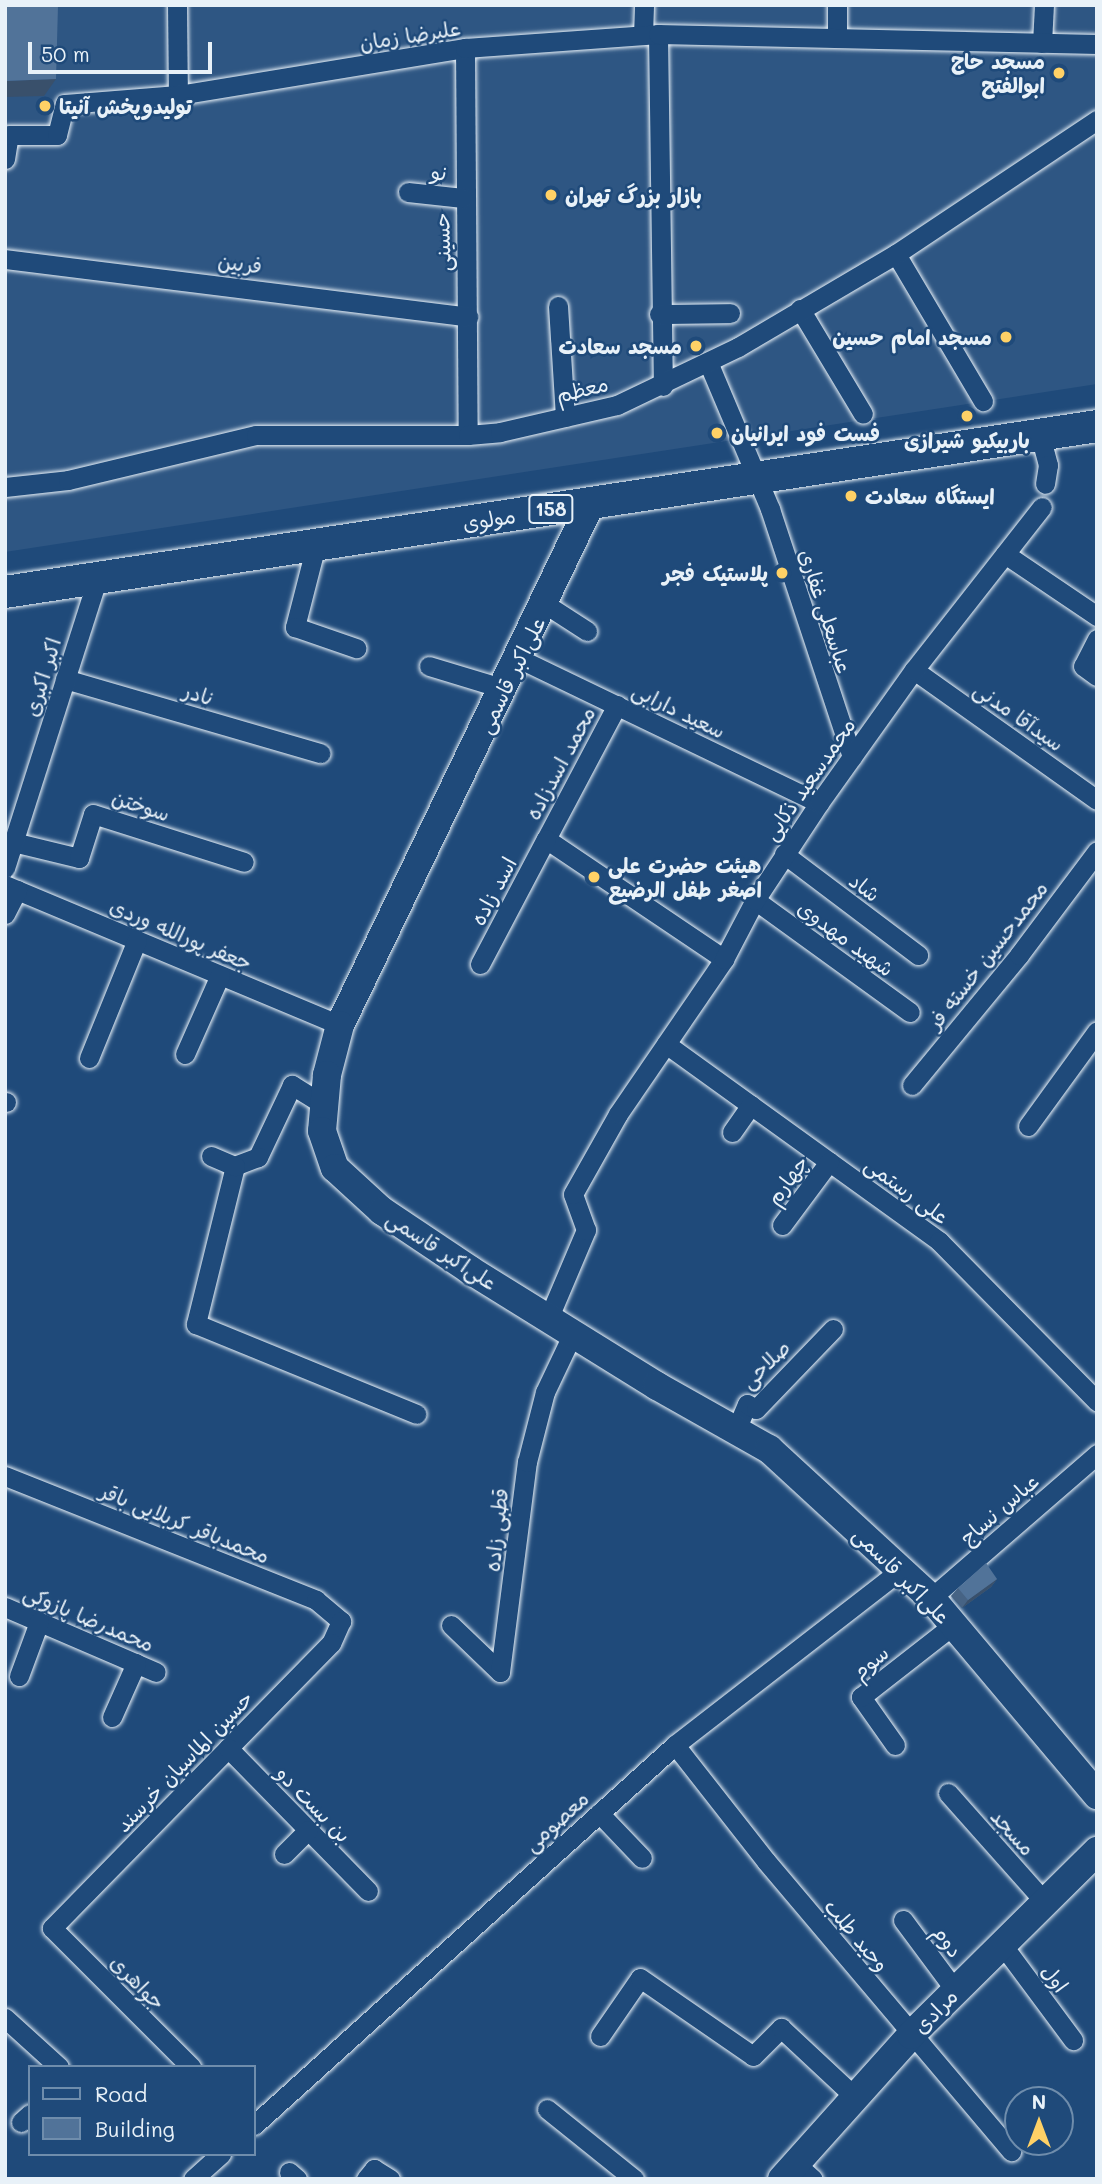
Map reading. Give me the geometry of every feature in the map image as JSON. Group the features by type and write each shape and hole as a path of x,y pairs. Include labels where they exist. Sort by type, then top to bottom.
{"main road":[{"name":"مولوی","path":"5,592 1097,426"}],"street":[{"path":"177,5 178,94"},
{"path":"644,5 651,34 663,386"},
{"path":"837,5 837,38"},
{"path":"1042,43 1044,5"},
{"name":"علیرضا زمان","path":"5,159 9,135 57,135 65,104 178,94 465,48 651,34 1097,44"},
{"name":"حسینی","path":"465,48 463,198 468,317 468,435"},
{"name":"معظم","path":"5,487 68,480 256,435 468,435 617,405 663,386 708,362 896,254 1097,120"},
{"name":"نو","path":"408,192 463,198"},
{"path":"896,254 983,401"},
{"name":"فربین","path":"5,259 468,317"},
{"path":"558,306 565,417"},
{"path":"800,309 863,414"},
{"path":"659,314 730,313"},
{"name":"عباسعلی غفاری","path":"708,362 758,478 852,757"},
{"path":"1040,435 1048,465 1045,484"},
{"name":"علی‌اکبر قاسمی","path":"591,503 520,659 340,1025 324,1105 322,1131 335,1168 357,1191 470,1270 769,1448 931,1598 1097,1795"},
{"name":"محمدسعید ذکایی","path":"549,1317 586,1230 573,1194 618,1114 724,959 755,900 819,803 914,670 1042,507"},
{"path":"316,545 295,627 356,648"},
{"path":"1005,554 1097,616"},
{"name":"اکبر اکبری","path":"5,868 97,579"},
{"path":"545,604 587,631"},
{"path":"1097,639 1083,666 1097,676"},
{"name":"سعید دارابی","path":"520,659 819,803"},
{"path":"429,666 505,689"},
{"name":"سیدآقا مدنی","path":"914,670 1097,800"},
{"name":"نادر","path":"65,679 320,753"},
{"name":"محمد اسدزاده","path":"617,705 546,839 724,959"},
{"name":"سوختن","path":"13,842 79,858 93,814 244,862"},
{"name":"اسد زاده","path":"480,964 546,839"},
{"name":"محمدحسین خسته فر","path":"912,1085 1019,955 1097,851"},
{"name":"شاد","path":"784,854 918,955"},
{"path":"5,914 11,887"},
{"name":"جعفر پورالله وردی","path":"11,887 340,1025"},
{"name":"شهید مهدوی","path":"755,900 910,1012"},
{"path":"89,1058 137,940"},
{"path":"185,1054 220,975"},
{"path":"1028,1126 1097,1031"},
{"name":"علی رستمی","path":"666,1044 939,1241 1097,1401"},
{"path":"211,1156 235,1166 258,1157 292,1086 324,1105"},
{"path":"732,1132 751,1105"},
{"name":"چهارم","path":"782,1225 829,1162"},
{"path":"235,1166 196,1324 416,1414"},
{"name":"صلاحی","path":"736,1430 747,1404 756,1409 833,1329"},
{"name":"قطبی زاده","path":"451,1625 507,1675 527,1462 545,1392 573,1333"},
{"name":"عباس نساج","path":"931,1598 1097,1454"},
{"name":"محمدباقر کربلایی باقر","path":"5,1476 316,1601 341,1621"},
{"name":"معصومی","path":"256,2122 675,1745 902,1569"},
{"name":"محمدرضا پازوکی","path":"5,1607 156,1672"},
{"name":"حسین الماسیان خرسند","path":"52,1928 331,1643 341,1621"},
{"path":"19,1676 39,1622"},
{"name":"سوم","path":"895,1745 861,1697 953,1625"},
{"path":"112,1717 136,1663"},
{"name":"وحید طلب","path":"675,1745 911,2035 1004,2143"},
{"name":"بن بست دو","path":"228,1748 368,1891"},
{"name":"مسجد","path":"948,1793 1044,1901"},
{"path":"599,1813 642,1858"},
{"path":"284,1854 308,1830"},
{"name":"مرادی","path":"797,2174 854,2096 1001,1943 1097,1851"},
{"name":"دوم","path":"903,1920 955,1990"},
{"name":"جواهری","path":"52,1928 189,2065"},
{"name":"اول","path":"1001,1943 1073,2040"},
{"path":"600,2036 640,1978 753,2056 781,2028 854,2096"},
{"path":"5,2018 57,2065"},
{"path":"547,2109 634,2179"},
{"path":"194,2179 219,2156"},
{"path":"366,2179 374,2169 390,2179"}],"shaded area":[{"name":"بازار بزرگ تهران","path":"5,5 1097,5 1097,384 5,552"}],"building":[{"path":"5,5 58,5 56,79 5,81"},
{"path":"986,1563 997,1579 968,1600 958,1588"}],"place":[{"name":"مسجد حاج ابوالفتح","path":"1059,73"},
{"name":"تولیدوپخش آنیتا","path":"45,106"},
{"name":"بازار بزرگ تهران","path":"551,195"},
{"name":"مسجد امام حسین","path":"1006,337"},
{"name":"مسجد سعادت","path":"696,346"},
{"name":"باربیکیو شیرازی","path":"967,416"},
{"name":"فست فود ایرانیان","path":"717,433"},
{"name":"ایستگاه سعادت","path":"851,496"},
{"name":"پلاستیک فجر","path":"782,573"},
{"name":"هیئت حضرت علی اصغر طفل الرضیع","path":"594,877"}]}
